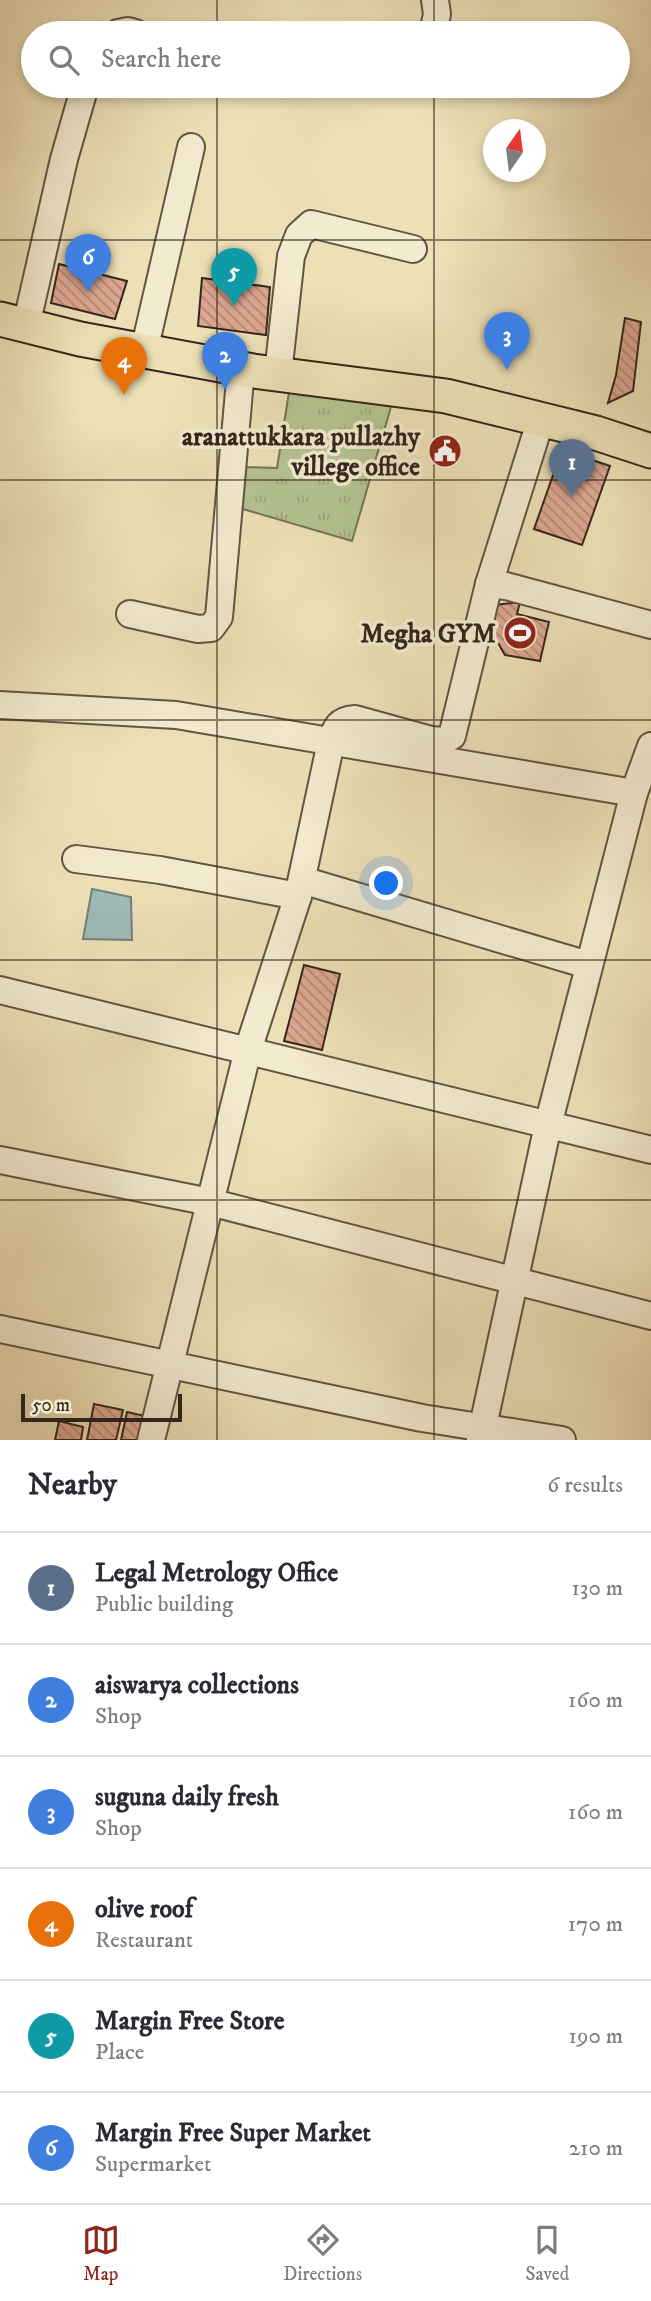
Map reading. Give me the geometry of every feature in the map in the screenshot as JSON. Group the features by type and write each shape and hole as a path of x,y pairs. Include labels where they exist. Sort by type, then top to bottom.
{"main road":[{"path":"13,322 80,339 241,369 446,396 596,433 651,452"}],"street":[{"path":"435,0 436,21"},
{"path":"13,322 82,98"},
{"path":"144,351 191,147"},
{"path":"278,374 291,256 299,235 311,224 413,249"},
{"path":"130,614 198,629 211,628 219,617 241,369"},
{"path":"151,1440 248,1050 300,888 331,742 338,724 355,719 431,740 443,741 453,736 489,584 541,419"},
{"path":"489,584 506,586 651,625"},
{"path":"0,705 176,715 634,793"},
{"path":"482,1434 548,1125 634,793 651,746"},
{"path":"76,859 300,888 588,965"},
{"path":"0,990 651,1150"},
{"path":"0,1160 211,1202 651,1316"},
{"path":"0,1329 422,1418 482,1434 562,1440"}],"green space":[{"path":"289,392 393,400 352,541 236,507 244,467 277,468"}],"water":[{"path":"92,889 131,897 132,940 83,939"}],"building":[{"path":"59,264 127,281 115,319 51,303"},
{"path":"202,278 270,287 266,335 198,326"},
{"path":"625,318 641,322 633,391 608,403 616,375"},
{"path":"562,450 610,466 582,545 534,529"},
{"name":"Megha GYM","path":"520,602 517,614 549,622 540,661 505,655 490,629 494,605"},
{"path":"304,965 340,974 322,1050 284,1041"},
{"path":"94,1404 123,1410 116,1440 87,1440"},
{"path":"127,1412 154,1418 149,1440 121,1440"},
{"path":"59,1421 83,1427 81,1440 55,1440"}],"place":[{"name":"Margin Free Super Market","path":"88,292"},
{"name":"Margin Free Store","path":"234,306"},
{"name":"suguna daily fresh","path":"507,370"},
{"name":"aiswarya collections","path":"225,390"},
{"name":"olive roof","path":"124,395"},
{"name":"aranattukkara pullazhy villege office","path":"445,451"},
{"name":"Legal Metrology Office","path":"572,497"},
{"name":"Megha GYM","path":"520,633"}]}
